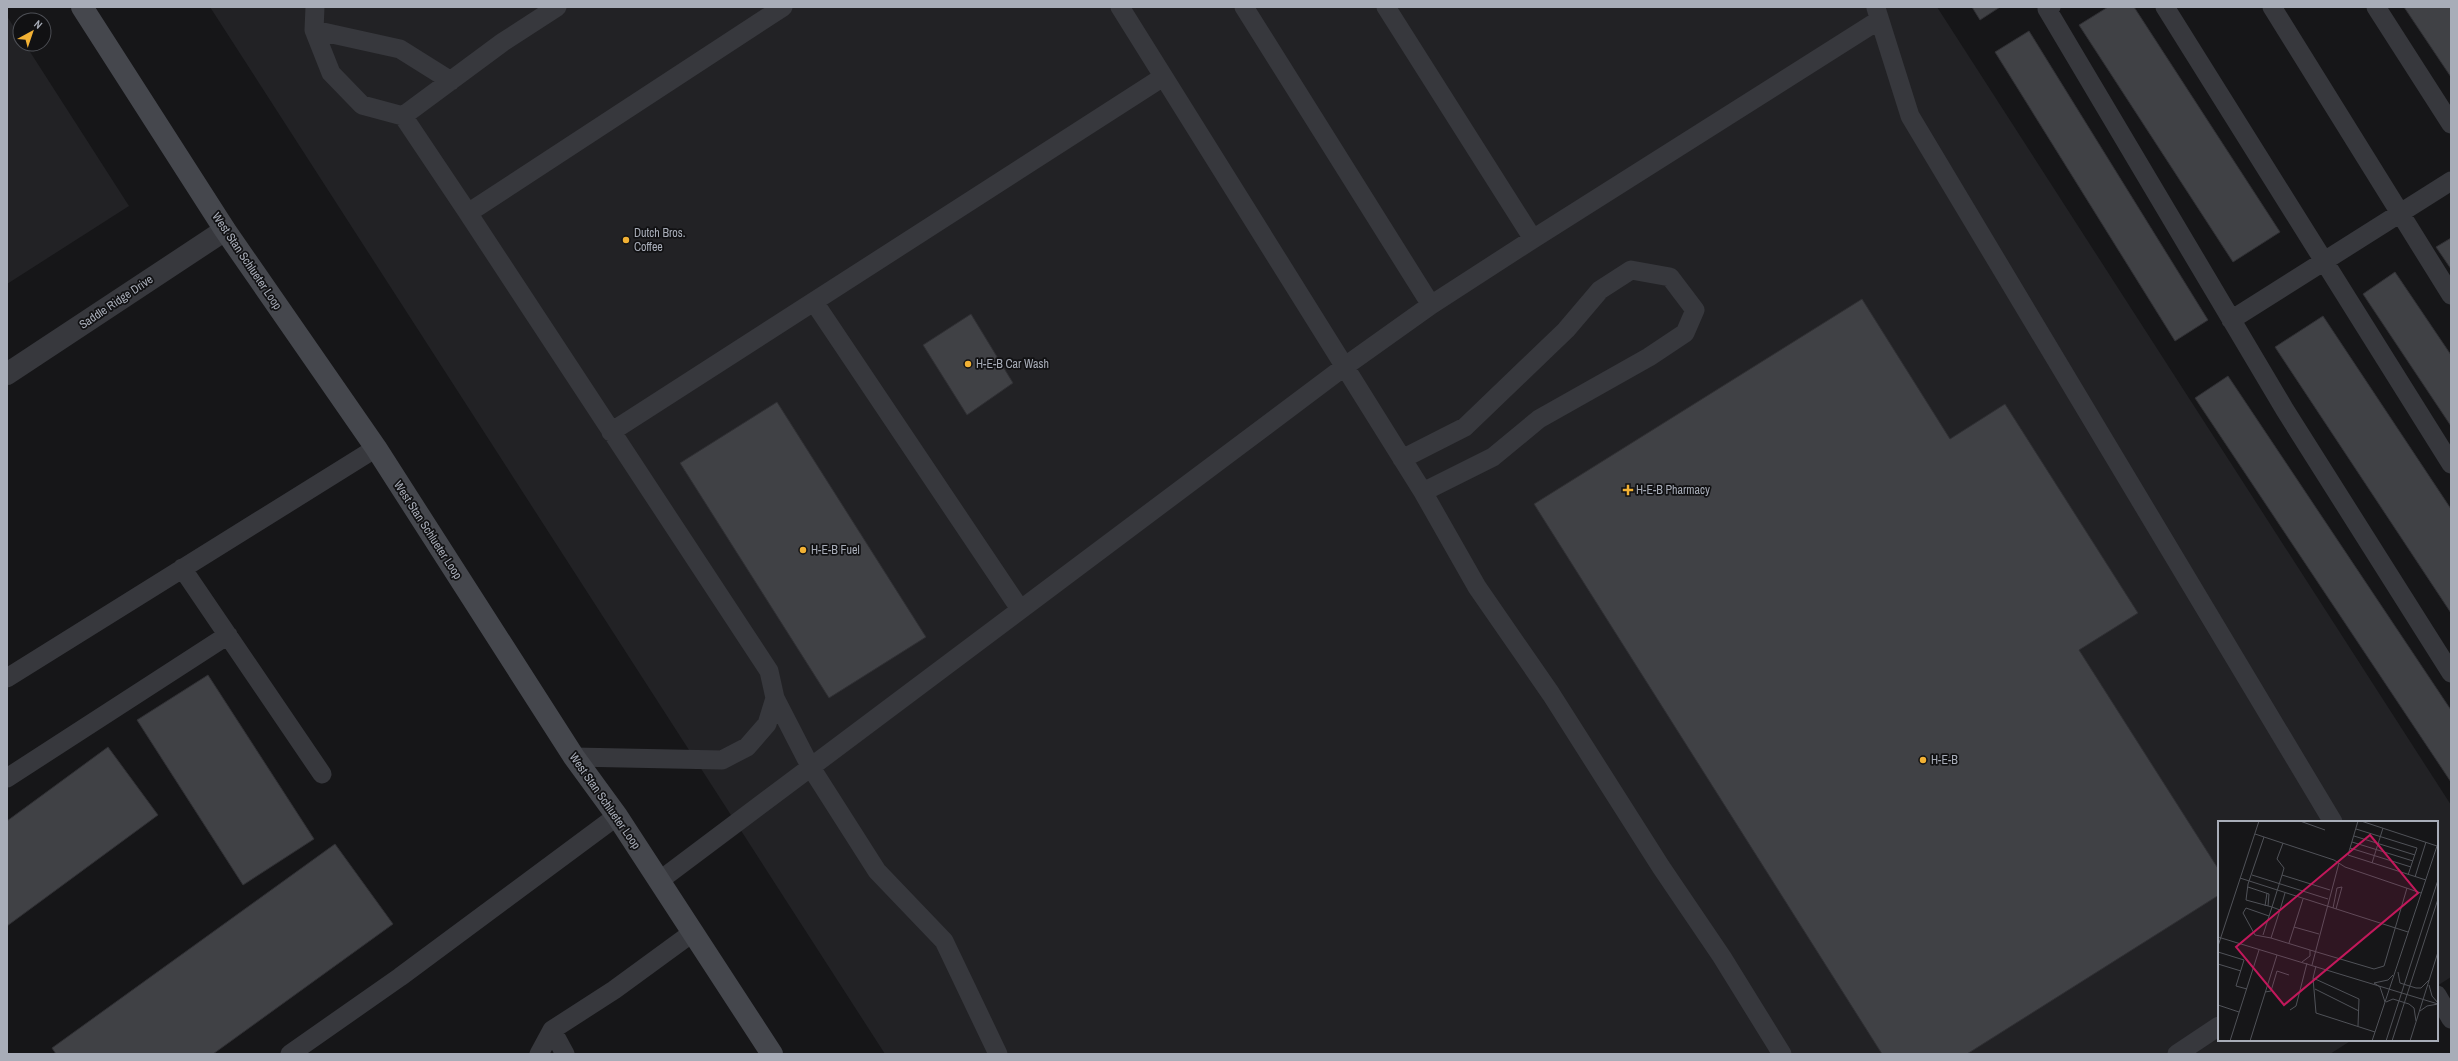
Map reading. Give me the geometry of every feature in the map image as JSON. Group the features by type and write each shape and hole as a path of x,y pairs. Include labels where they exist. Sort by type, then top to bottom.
{"main road":[{"name":"West Stan Schlueter Loop","path":"82,7 225,230 376,448 574,757 617,816 772,1054"}],"street":[{"name":"Saddle Ridge Drive","path":"7,374 225,230"}],"lane":[{"path":"315,7 314,30 331,73 362,105 403,116 769,671 775,698 810,766 877,871 944,941 998,1054"},
{"path":"403,116 503,42 557,7"},
{"path":"468,213 783,7"},
{"path":"1120,7 1423,492 1477,587 1551,694 1661,867 1722,957 1782,1054"},
{"path":"1244,7 1431,305"},
{"path":"1386,7 1532,239"},
{"path":"2051,7 2047,9 2231,320 2451,673"},
{"path":"2165,7 2323,262 2451,464"},
{"path":"2272,7 2451,295"},
{"path":"2376,7 2451,124"},
{"path":"659,881 810,766 1344,367 1431,305 1877,13 1910,116 2332,821"},
{"path":"314,30 400,49 451,81"},
{"path":"611,432 1163,77"},
{"path":"2231,320 2451,181"},
{"path":"1402,459 1465,427 1566,330 1600,290 1631,270 1670,278 1695,310 1685,332 1649,357 1539,419 1493,457 1423,492"},
{"path":"814,302 1020,609"},
{"path":"7,678 376,448"},
{"path":"182,568 322,774"},
{"path":"7,778 228,635"},
{"path":"574,757 722,760 747,747 757,736 767,724 775,698"},
{"path":"290,1054 400,977 617,816"},
{"path":"539,1054 552,1030 614,990 692,933"},
{"path":"2438,997 2451,1019"},
{"path":"2177,1054 2218,1027"},
{"path":"552,1030 565,1054"}],"shaded area":[{"path":"210,7 1937,7 2451,805 2451,977 2438,985 2438,821 2218,821 2218,1041 2350,1041 2330,1054 885,1054"},
{"path":"7,16 12,24 12,52 30,52 129,206 7,284"}],"building":[{"path":"1972,7 2000,7 1980,20"},
{"path":"2108,7 2134,7 2280,232 2233,262 2079,25"},
{"path":"2404,7 2451,7 2451,77"},
{"path":"2029,31 2208,320 2175,341 1995,52"},
{"path":"2451,238 2451,269 2436,247"},
{"path":"2395,272 2451,355 2451,426 2363,294"},
{"name":"H-E-B","path":"1862,299 1950,439 2005,404 2138,613 2079,650 2218,868 2218,896 1967,1054 1882,1054 1534,504"},
{"name":"H-E-B Car Wash","path":"971,314 1013,383 967,415 923,345"},
{"path":"2323,316 2451,509 2451,613 2275,347"},
{"path":"2228,376 2451,710 2451,782 2195,398"},
{"name":"H-E-B Fuel","path":"777,402 926,637 829,698 680,463"},
{"path":"208,675 314,839 243,885 137,720"},
{"path":"108,747 158,815 7,926 7,821"},
{"path":"335,844 393,924 213,1054 56,1054 52,1048"}],"place":[{"name":"Dutch Bros. Coffee","path":"626,240"},
{"name":"H-E-B Car Wash","path":"968,364"},
{"name":"H-E-B Pharmacy","path":"1628,490"},
{"name":"H-E-B Fuel","path":"803,550"},
{"name":"H-E-B","path":"1923,760"}]}
